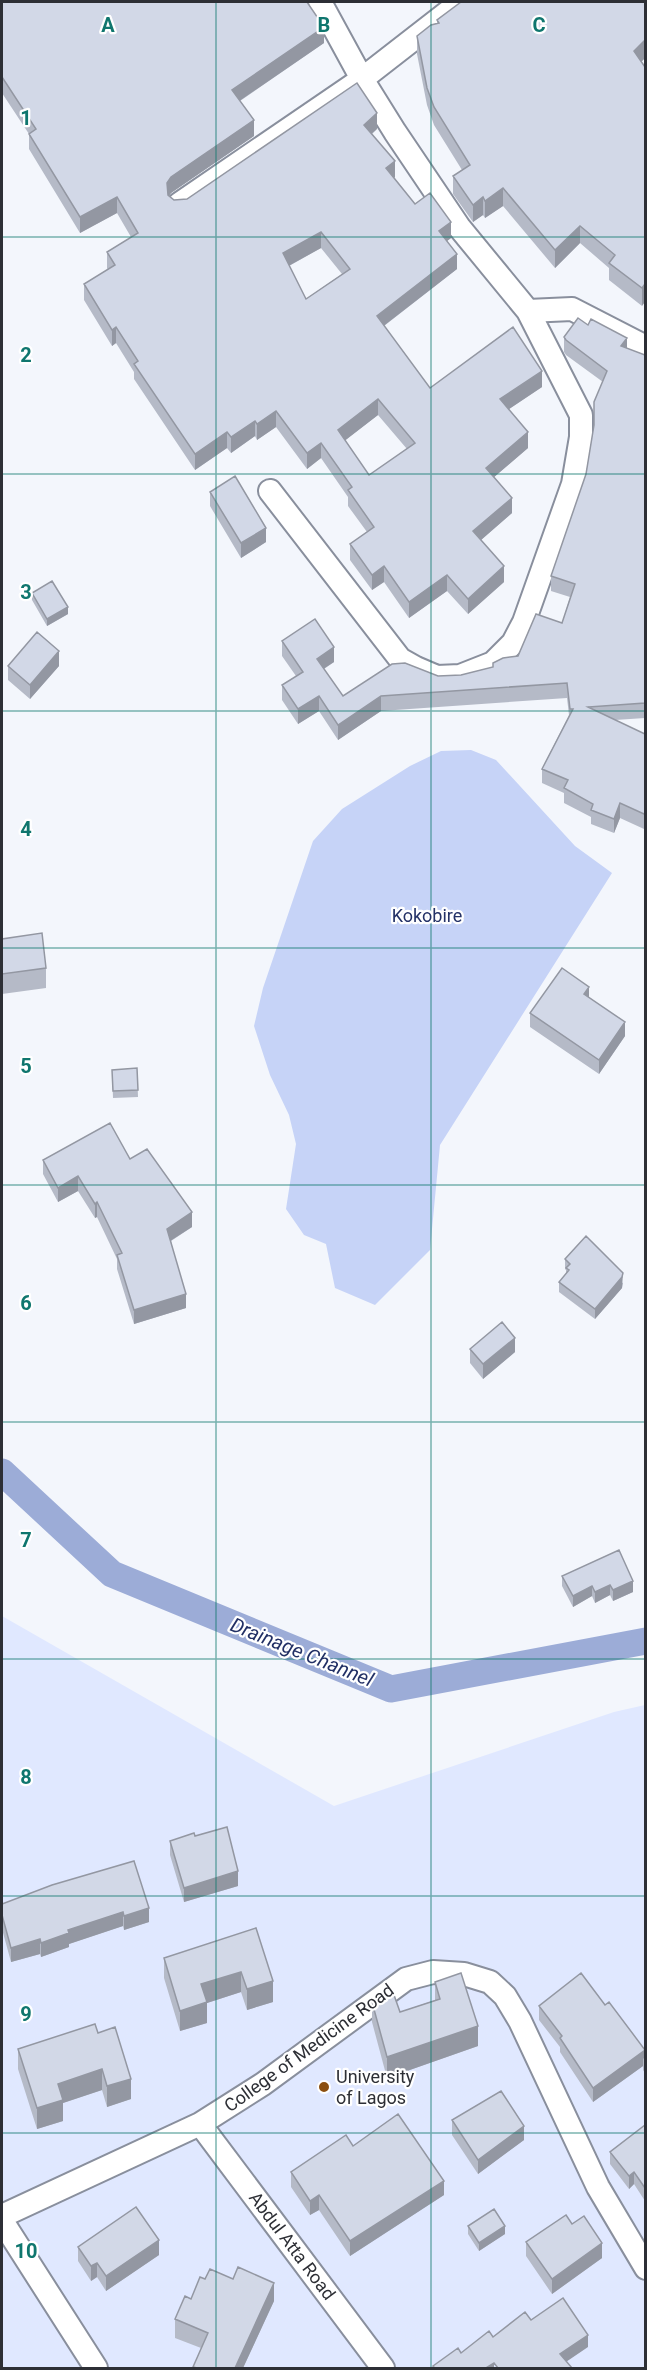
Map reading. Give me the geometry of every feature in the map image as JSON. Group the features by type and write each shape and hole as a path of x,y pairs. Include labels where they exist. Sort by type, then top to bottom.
{"street":[{"path":"270,491 400,659 437,677 460,676 493,663 513,643 524,622 573,484 581,437 581,415 528,311 459,227 362,79 320,2"},
{"path":"179,204 362,79 461,2"},
{"path":"528,311 572,309 645,347"},
{"name":"College of Medicine Road","path":"2,2218 200,2124 263,2084 406,1979 433,1972 464,1974 490,1982 505,1995 520,2021 598,2187 645,2268"},
{"name":"Abdul Atta Road","path":"200,2124 383,2368"},
{"path":"2,2218 96,2368"}],"shaded area":[{"name":"University of Lagos","path":"2,1616 334,1806 614,1712 645,1705 645,2368 2,2368"}],"green space":[{"name":"Kokobire","path":"471,750 496,760 575,846 612,873 440,1145 430,1250 375,1305 335,1288 326,1244 304,1235 286,1209 296,1144 289,1115 270,1075 254,1026 263,988 313,841 342,809 410,766 441,751"}],"building":[{"path":"2,2 307,2 324,27 232,90 254,120 171,177 167,183 168,195 174,200 187,199 357,83 377,113 364,125 395,161 386,168 415,204 430,193 451,222 439,231 457,254 377,316 430,388 513,327 542,371 500,399 528,432 486,468 512,498 473,531 504,566 468,599 447,575 409,602 384,566 372,575 350,544 374,527 348,490 352,487 321,443 307,453 276,411 257,424 255,421 231,437 227,432 195,454 134,364 138,361 116,327 112,330 84,284 115,265 107,252 138,233 117,197 80,217 29,134 36,129 2,77","holes":["321,232 350,269 306,299 283,253","378,399 415,443 369,475 338,430"]},
{"path":"461,2 645,2 645,40 634,51 645,67 645,284 642,288 609,263 615,255 580,226 555,250 503,188 485,201 483,197 473,205 453,176 470,165 434,107 427,88 417,36 431,25 439,23 437,20"},
{"path":"578,318 588,325 591,319 627,338 621,346 645,355 645,703 588,707 645,734 645,812 644,814 620,803 614,819 591,810 593,804 564,788 568,780 542,769 573,709 570,709 567,683 381,696 338,725 319,696 298,709 282,685 303,672 282,641 315,619 334,647 317,659 343,696 392,664 405,663 438,676 461,675 493,667 493,663 503,658 518,656 536,614 562,623 575,584 551,576 586,474 594,425 594,402 607,371 564,337"},
{"path":"235,476 266,528 241,543 210,492"},
{"path":"52,581 68,607 47,619 32,593"},
{"path":"37,632 59,651 30,685 8,666"},
{"path":"42,933 46,968 2,974 2,939"},
{"path":"562,968 589,987 584,994 625,1022 599,1060 530,1013"},
{"path":"137,1068 138,1090 113,1091 112,1070"},
{"path":"110,1123 130,1159 147,1149 192,1212 167,1229 186,1294 134,1310 117,1255 122,1253 97,1202 95,1204 78,1176 58,1188 43,1160"},
{"path":"586,1236 623,1273 595,1309 559,1282 569,1270 566,1268 570,1264 565,1259"},
{"path":"502,1322 515,1338 483,1364 470,1349"},
{"path":"619,1550 633,1581 613,1590 610,1585 595,1592 592,1586 573,1596 562,1576"},
{"path":"227,1827 238,1871 184,1888 170,1841 194,1833 195,1836"},
{"path":"134,1861 149,1908 124,1916 123,1912 68,1930 69,1933 41,1943 40,1939 11,1948 2,1915 2,1904 52,1885"},
{"path":"256,1928 273,1981 247,1989 241,1972 201,1984 207,2002 180,2011 164,1958"},
{"path":"461,1973 478,2026 387,2057 372,2002 394,1995 400,2012 440,1999 435,1982"},
{"path":"581,1973 605,2005 609,2002 645,2050 593,2088 560,2038 562,2036 539,2006"},
{"path":"95,2024 98,2033 115,2027 131,2079 107,2086 102,2069 58,2084 63,2100 37,2108 18,2049"},
{"path":"501,2091 524,2126 478,2160 452,2120"},
{"path":"398,2114 444,2181 350,2241 319,2195 310,2201 291,2172 346,2135 353,2146"},
{"path":"645,2125 645,2188 634,2172 629,2176 610,2152"},
{"path":"136,2207 159,2240 106,2276 97,2263 91,2266 78,2247"},
{"path":"494,2209 505,2226 479,2243 468,2226"},
{"path":"566,2215 572,2224 584,2216 602,2243 552,2279 526,2242"},
{"path":"238,2267 274,2283 235,2368 193,2367 208,2333 175,2319 185,2296 191,2299 200,2277 205,2279 210,2269 233,2279"},
{"path":"563,2298 588,2335 560,2354 572,2368 498,2368 494,2363 486,2368 435,2368 433,2366 458,2348 461,2353 489,2331 493,2337 525,2312 531,2320"}],"waterway":[{"name":"Drainage Channel","path":"2,1472 112,1574 391,1689 646,1641"}],"place":[{"name":"University of Lagos","path":"324,2087"}]}
